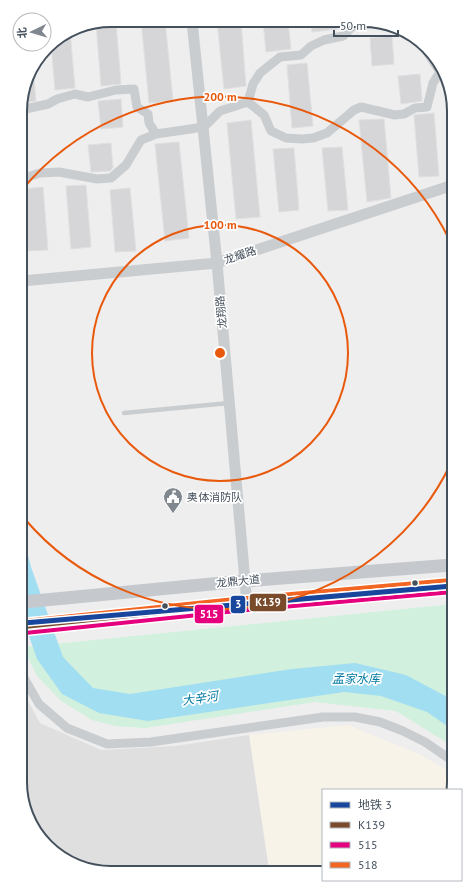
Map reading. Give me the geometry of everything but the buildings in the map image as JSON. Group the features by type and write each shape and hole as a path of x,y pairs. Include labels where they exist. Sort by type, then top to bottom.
{"main road":[{"name":"龙鼎大道","path":"27,602 244,581 447,565"},
{"path":"27,627 247,604 447,586"}],"street":[{"name":"龙翔路","path":"193,27 204,127 247,604"},
{"path":"248,102 253,84 260,73 280,57 301,55 310,46 324,40 343,36 352,27"},
{"path":"248,102 264,115 271,131 286,138 314,138 327,132 354,110 361,107 395,115 404,114 415,108 427,107 433,83 439,75"},
{"path":"27,109 48,104 57,99 75,94 88,97 116,90 134,89 137,107 148,114 148,123 156,134"},
{"path":"27,177 40,173 59,172 97,179 111,178 126,165 141,140 156,134 204,127 220,111 248,102"},
{"name":"龙耀路","path":"27,281 216,263 447,187"},
{"path":"27,683 39,704 67,728 107,744 151,742 323,717 355,717 380,722 403,731 425,742 447,757"}],"lane":[{"path":"124,413 229,403"}],"shaded area":[{"path":"27,699 40,723 101,750 175,746 249,735 268,866 111,866 89,863 79,860 60,849 41,829 31,809 27,787"},
{"path":"348,725 419,754 447,770 447,789 322,789 322,866 268,866 249,735"}],"green space":[{"path":"447,605 447,743 396,711 315,702 145,728 115,726 92,720 61,701 37,676 27,656 27,647"}],"water":[{"name":"孟家水库","path":"27,552 31,567 63,657 93,688 130,694 292,669 355,663 406,675 447,697 447,726 427,712 381,696 344,692 148,721 99,713 62,694 37,659 27,631"}],"metro line":[{"name":"3","path":"27,623 447,586"}],"transit line":[{"name":"518","path":"27,621 235,599 447,580"},
{"name":"K139","path":"27,627 236,605 447,586"},
{"name":"515","path":"27,633 237,611 447,593"}],"place":[{"name":"奥体消防队","path":"173,514"}],"water label":[{"name":"大辛河","path":"200,698"}]}
